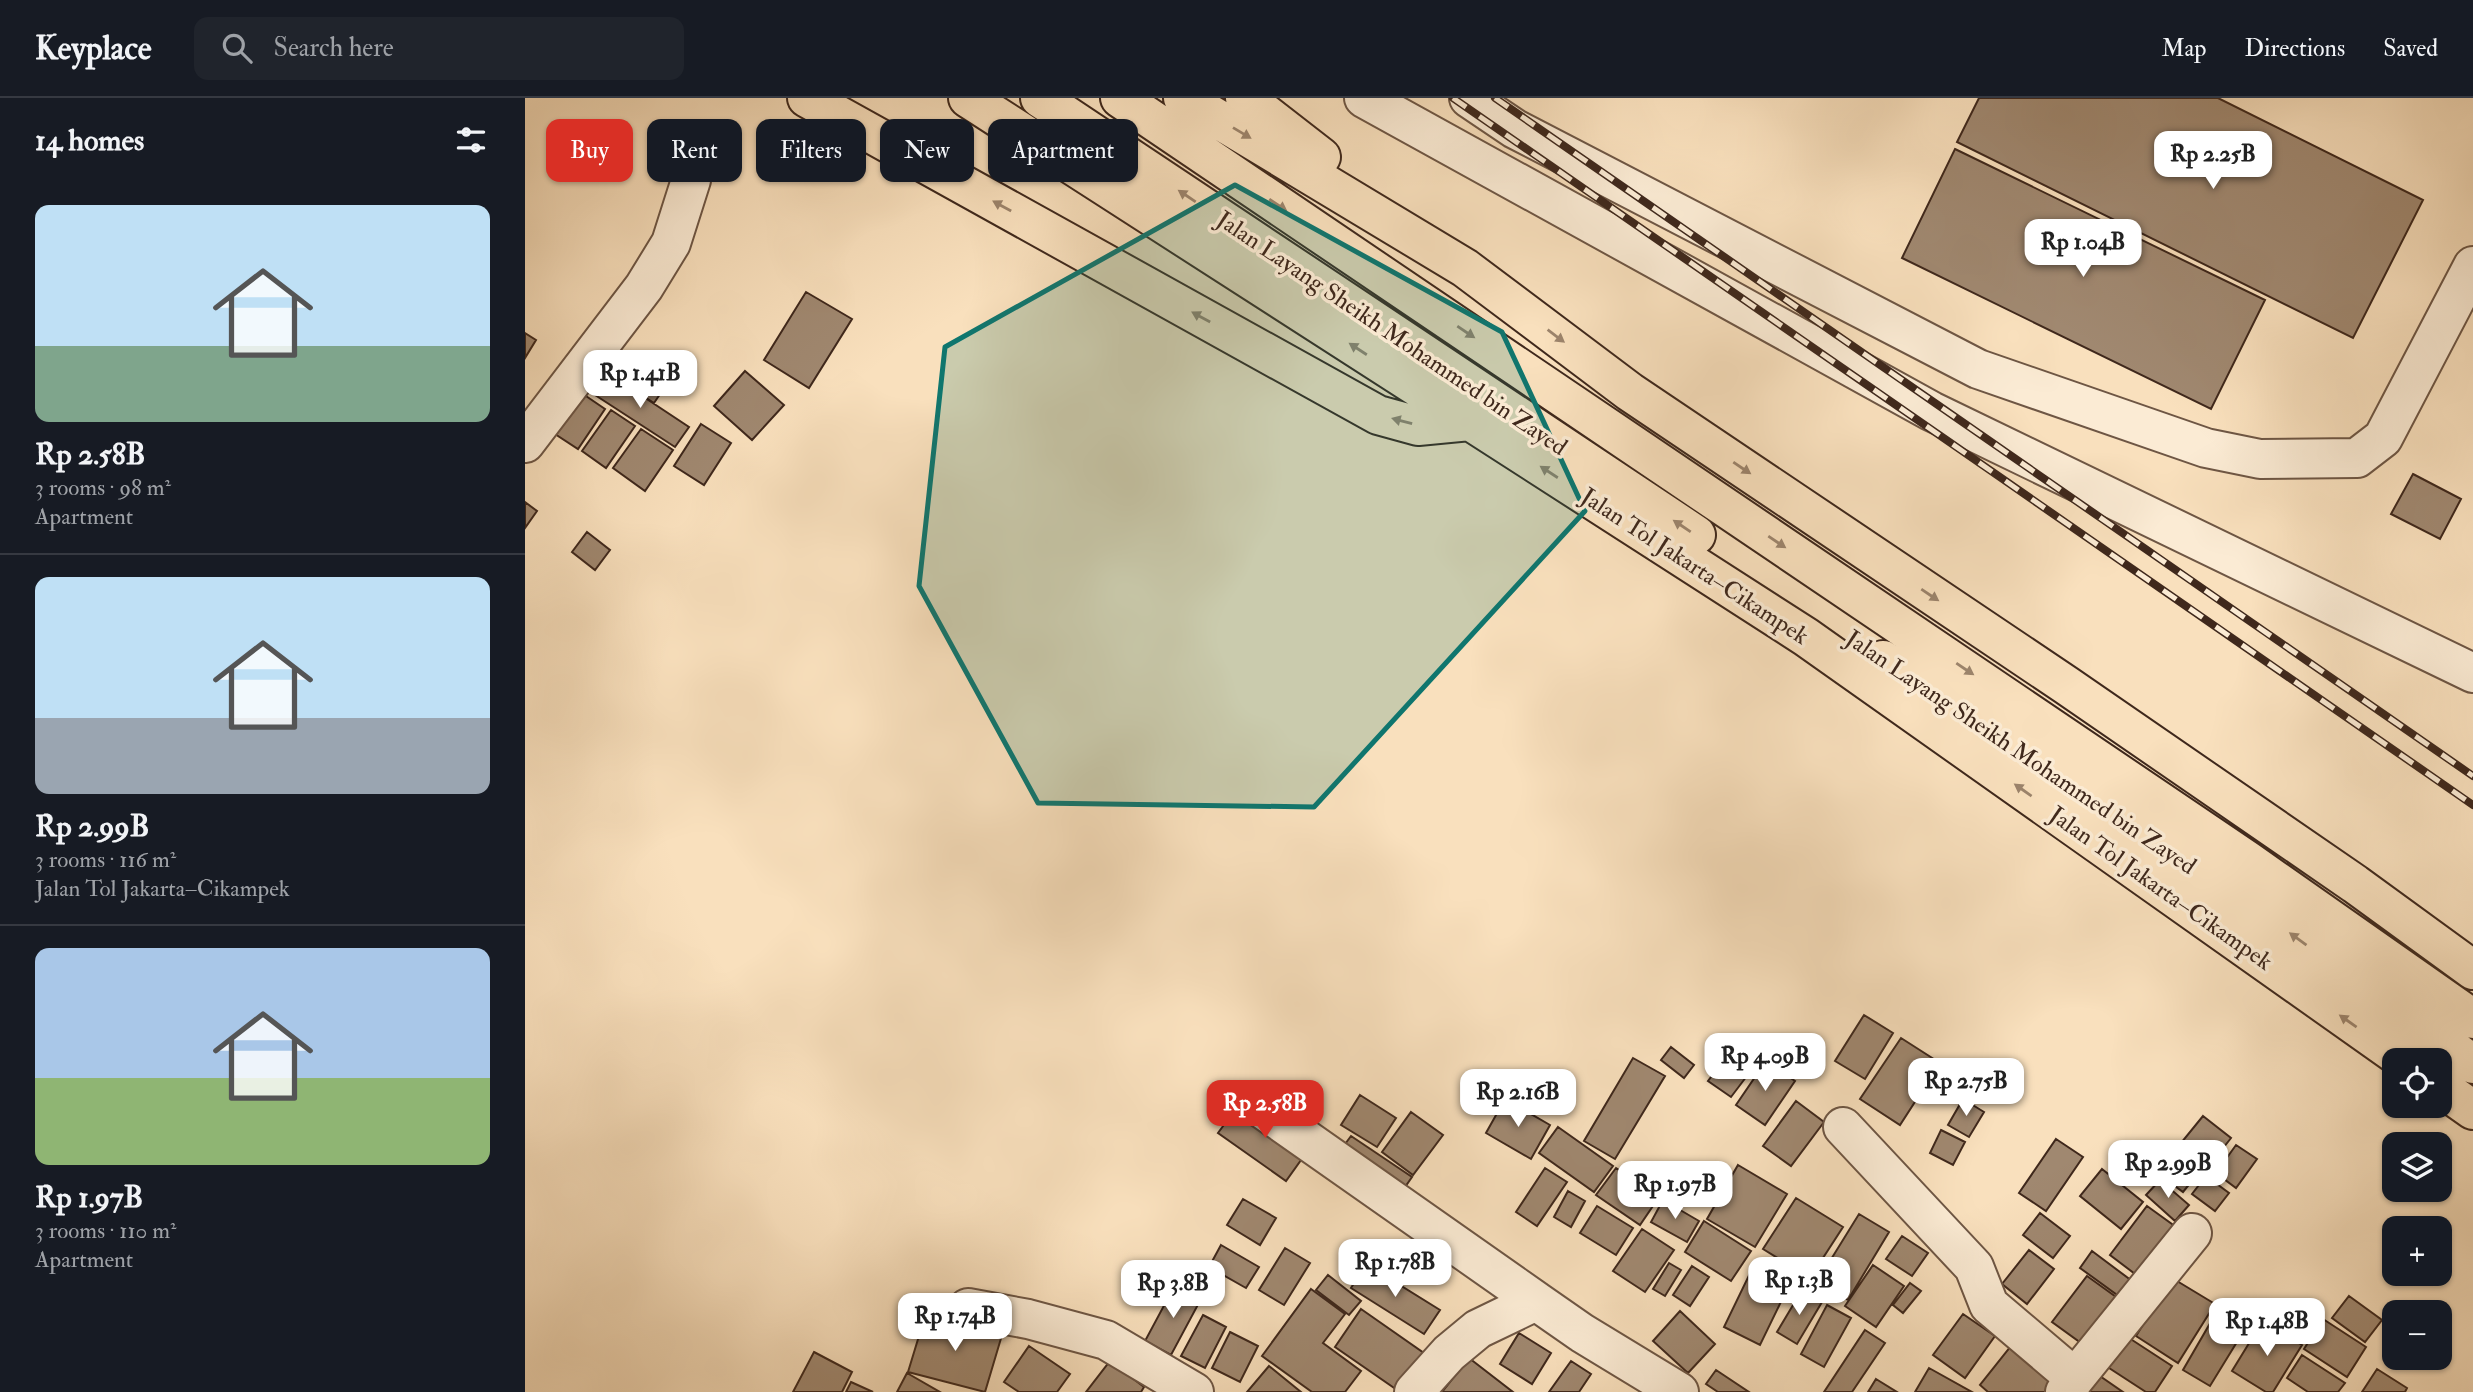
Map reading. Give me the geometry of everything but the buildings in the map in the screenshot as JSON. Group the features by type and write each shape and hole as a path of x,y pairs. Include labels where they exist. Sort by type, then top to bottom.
{"highway":[{"path":"807,98 1378,415 1418,426 1470,421"},
{"name":"Jalan Tol Jakarta–Cikampek","path":"968,98 1806,637 2387,1048"},
{"name":"Jalan Layang Sheikh Mohammed bin Zayed","path":"1040,98 2231,891 2473,1065"},
{"name":"Jalan Layang Sheikh Mohammed bin Zayed","path":"1120,98 2248,861 2473,1019"},
{"path":"1183,98 1465,268"},
{"path":"1245,98 1630,391 2077,693 2355,884 2473,970"},
{"path":"2452,1095 2473,1110"}],"street":[{"path":"1364,98 1931,411 2473,673"},
{"path":"1469,98 1519,113 1978,369 2206,448 2260,459 2357,458 2383,438 2473,266"},
{"path":"1493,170 1519,113"},
{"path":"525,443 644,287 671,243 690,182"},
{"path":"1254,1103 1582,1333 1679,1392"},
{"path":"1843,1127 1973,1267 1989,1305 2070,1385 2192,1233"},
{"path":"1414,1392 1449,1353 1478,1329 1537,1301"},
{"path":"968,1308 1028,1319 1106,1340 1194,1392"}],"highlighted area":[{"path":"1235,185 1502,332 1585,511 1314,807 1038,803 919,586 945,347"}],"railway":[{"path":"1453,98 2473,805"},
{"path":"1495,98 2473,776"}]}
